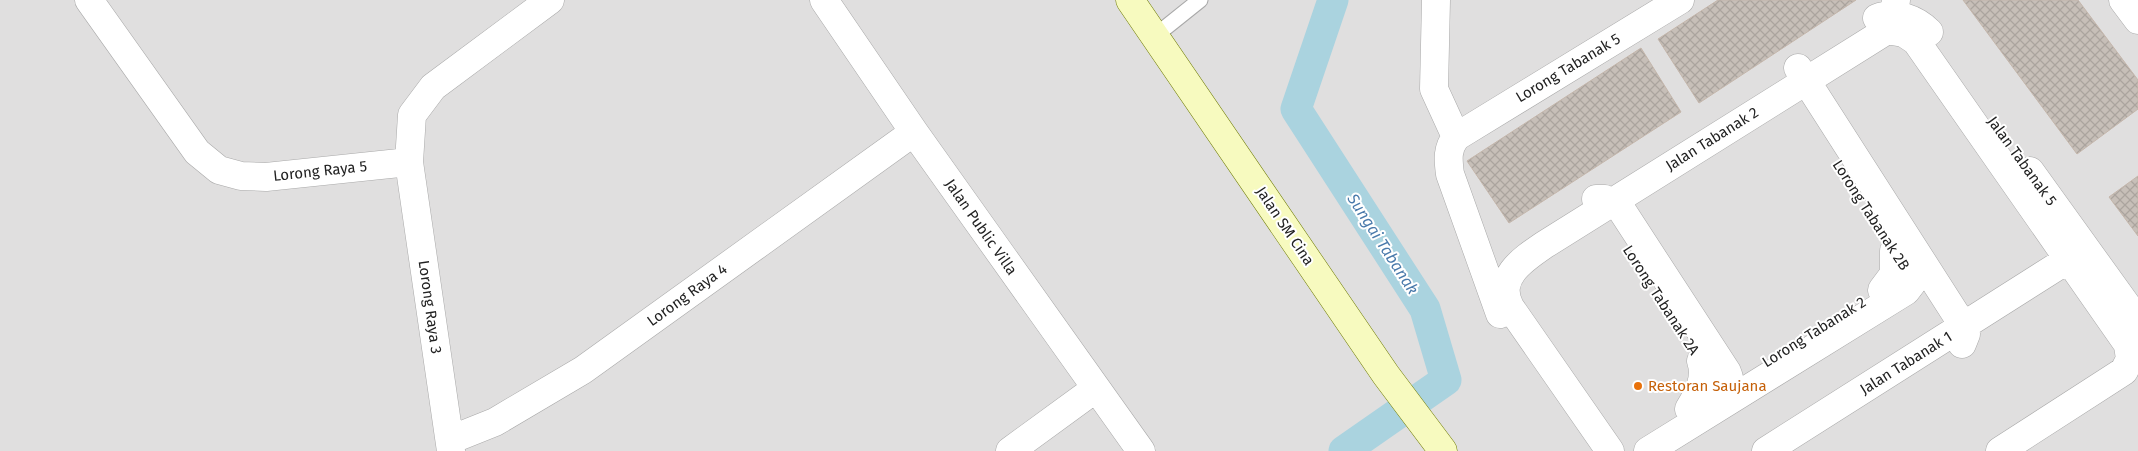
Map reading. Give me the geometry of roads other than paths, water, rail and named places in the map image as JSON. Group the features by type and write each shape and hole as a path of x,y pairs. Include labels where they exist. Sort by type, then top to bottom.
{"street":[{"name":"Lorong Raya 5","path":"89,0 197,152 219,170 241,176 266,177 409,162"},
{"path":"409,162 412,115 433,87 550,0"},
{"name":"Jalan Public Villa","path":"824,0 914,132 1140,451"},
{"name":"Jalan SM Cina","path":"1130,0 1386,375 1440,447"},
{"path":"1436,0 1434,89 1456,137 1450,146 1448,159 1450,174 1500,314 1601,446"},
{"name":"Lorong Tabanak 5","path":"1456,137 1680,0"},
{"path":"2123,0 2138,20"},
{"path":"1889,14 1890,31 1904,32 1922,37"},
{"name":"Jalan Tabanak 5","path":"1889,14 1922,37 2135,342"},
{"name":"Jalan Tabanak 2","path":"1602,202 1799,95 1844,57 1889,14"},
{"name":"Jalan Tabanak 2","path":"1540,240 1602,202 1799,95 1889,14"},
{"path":"1799,95 1822,105 1824,85 1831,71 1844,57"},
{"name":"Lorong Tabanak 2B","path":"1799,95 1894,251 1925,283"},
{"name":"Lorong Tabanak 2B","path":"1799,95 1925,283"},
{"name":"Lorong Raya 4","path":"451,446 583,370 914,132"},
{"name":"Lorong Raya 3","path":"409,162 451,446"},
{"path":"1628,236 1632,206 1642,189 1656,174"},
{"name":"Lorong Tabanak 2A","path":"1602,202 1619,206 1628,236 1727,379"},
{"path":"1489,284 1498,265 1505,256 1540,240"},
{"path":"1540,240 1510,277 1504,288 1505,296 1601,446"},
{"path":"1894,251 1894,274 1886,295 1920,300 1925,283"},
{"path":"2076,259 2075,281 2049,281 2057,260 2076,259"},
{"name":"Lorong Tabanak 2","path":"1648,447 1727,379 1886,295 1902,276 1925,283"},
{"name":"Jalan Tabanak 1","path":"1792,451 1964,335 2049,281"},
{"path":"1925,283 1964,335"},
{"path":"1925,283 1955,309 1964,314 1964,335"},
{"path":"1924,351 1936,330 1936,319 1925,283"},
{"name":"Jalan Tabanak 1","path":"1766,451 1924,351 1964,335"},
{"path":"2000,451 2124,371 2135,342"},
{"path":"1620,451 1648,447 1689,409 1702,381 1703,367 1727,379"},
{"path":"1010,451 1095,389"},
{"path":"1601,446 1608,442 1648,447"}],"lane":[{"path":"1155,36 1200,0"}],"waterway":[{"name":"Sungai Tabanak","path":"1333,0 1296,109 1425,309 1446,380 1344,451"}],"place":[{"name":"Restoran Saujana","path":"1638,386"}]}
